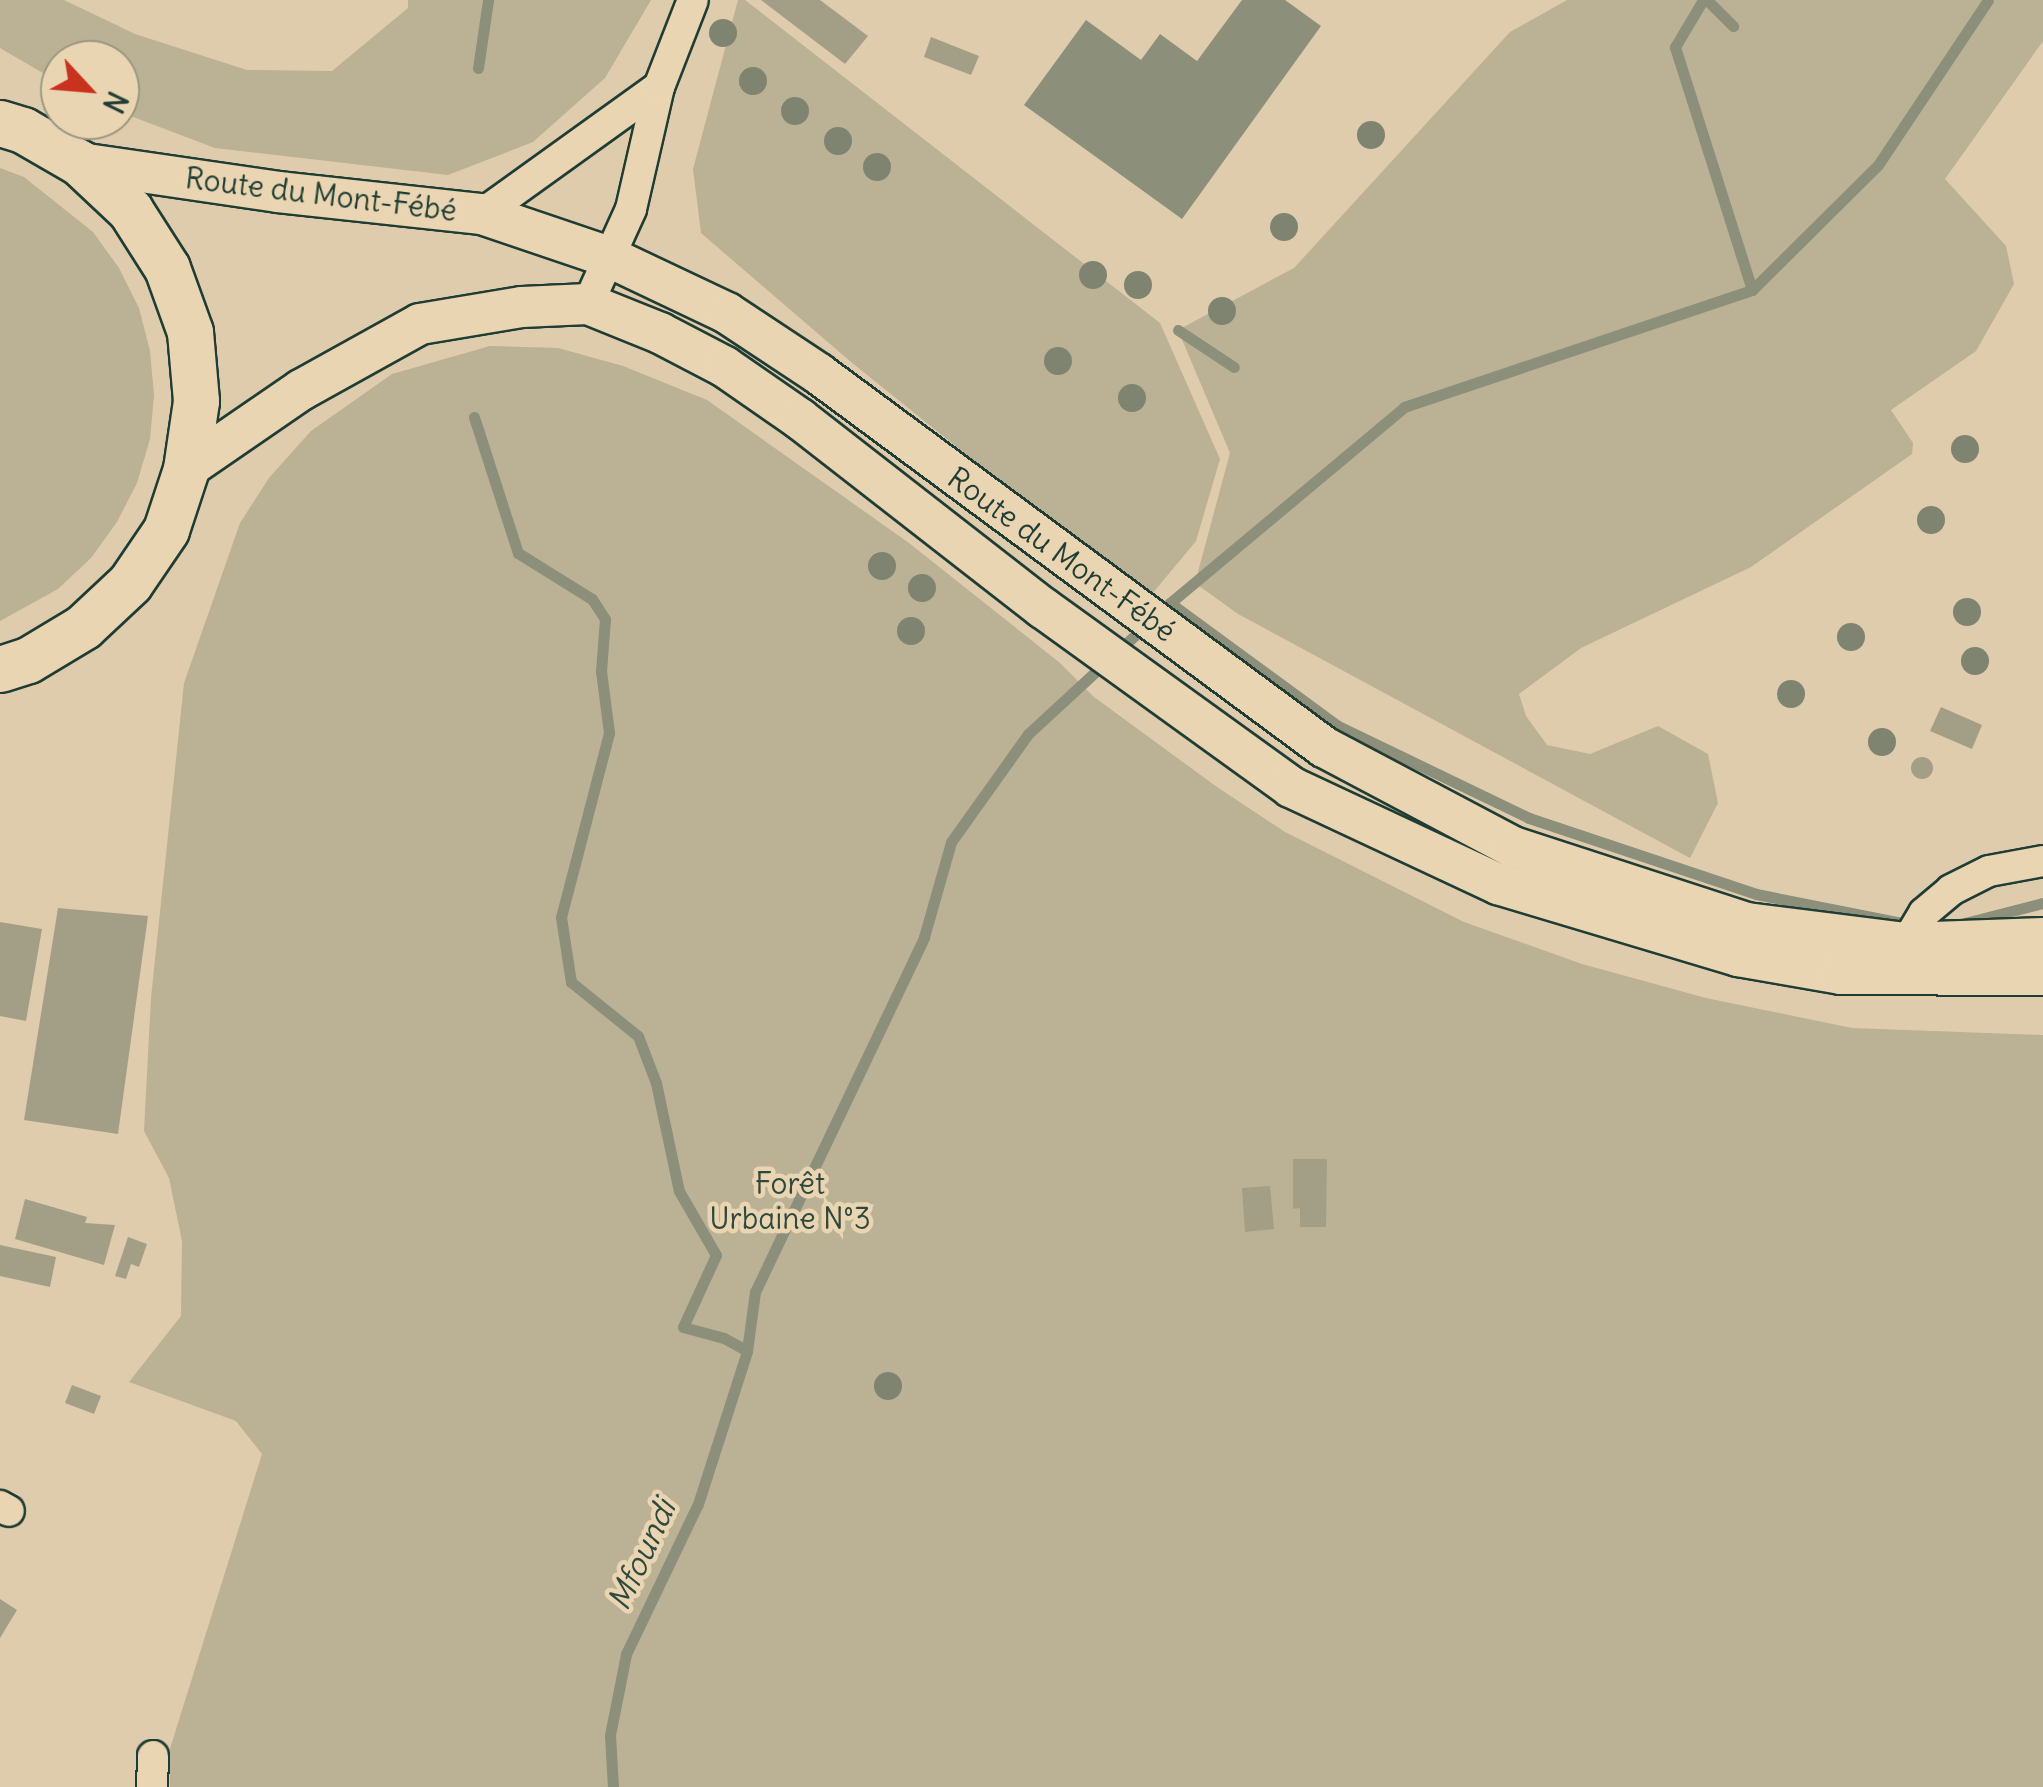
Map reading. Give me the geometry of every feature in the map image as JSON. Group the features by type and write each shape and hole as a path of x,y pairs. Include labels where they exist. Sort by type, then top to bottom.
{"main road":[{"path":"0,123 23,130 80,162 130,210 167,268 190,332 196,401 186,470 166,530 130,583 84,627 28,660 0,669"}],"street":[{"path":"588,304 631,209 659,87 693,0"},
{"path":"482,214 659,87"},
{"name":"Route du Mont-Fébé","path":"80,162 278,192 482,214 609,257 726,313 819,374 1324,747 1514,847 1747,923 1906,943 2043,938"},
{"name":"Route du Mont-Fébé","path":"186,470 300,390 420,324 522,307 588,304 660,333 725,367 1043,608 1291,786 1498,884 1738,956 1841,974 2043,975"},
{"path":"1906,943 1924,913 1950,890 1988,871 2043,861"}],"green space":[{"path":"0,0 64,0 135,34 247,70 332,71 408,8 408,0 651,0 605,78 533,142 448,175 215,148 140,120 140,40 40,40 40,71 0,48"},
{"path":"738,0 745,0 1160,323 1220,459 1196,541 1147,600 851,362 701,233 693,169"},
{"path":"1567,0 2043,0 2043,41 1945,179 2006,246 2014,284 1976,351 1891,410 1913,443 1912,454 1751,567 1581,648 1519,694 1526,716 1547,745 1590,754 1658,726 1708,754 1718,803 1690,858 1238,614 1195,583 1230,453 1178,330 1294,268 1510,32"},
{"path":"0,168 24,177 93,232 119,268 139,308 150,351 154,395 150,439 137,483 117,522 91,558 58,589 0,621"},
{"name":"Forêt Urbaine N°3","path":"490,346 558,348 623,366 707,400 909,543 1060,663 1094,697 1217,787 1285,832 1464,922 1582,964 1706,998 1852,1028 2043,1035 2043,1787 170,1787 169,1752 262,1454 236,1421 129,1382 181,1316 182,1241 169,1178 144,1131 151,998 184,683 240,523 269,478 311,431 392,374"}],"shaded area":[{"path":"1242,0 1285,0 1321,26 1182,219 1024,105 1086,20 1141,60 1160,34 1197,61"}],"building":[{"path":"761,0 820,0 868,36 845,64"},
{"path":"931,37 979,56 971,75 924,57"},
{"path":"1941,707 1982,725 1972,749 1930,731"},
{"path":"1922,757 1930,760 1930,776 1922,779 1914,776 1911,768 1914,760"},
{"path":"58,908 148,916 118,1134 24,1120"},
{"path":"0,922 42,929 26,1021 0,1016"},
{"path":"1293,1159 1327,1159 1326,1227 1300,1227 1300,1208 1293,1209"},
{"path":"1270,1186 1274,1229 1245,1232 1242,1188"},
{"path":"25,1199 87,1217 85,1223 115,1225 104,1265 15,1239"},
{"path":"128,1237 147,1244 139,1267 131,1264 126,1279 115,1276"},
{"path":"0,1245 56,1257 50,1287 0,1276"},
{"path":"72,1385 101,1396 94,1414 65,1403"},
{"path":"0,1599 17,1610 0,1638"}],"waterway":[{"name":"Mfoundi","path":"478,68 488,0"},
{"path":"1703,0 1675,47 1752,290"},
{"path":"1707,0 1733,26"},
{"path":"613,1787 610,1735 626,1654 698,1504 747,1351 755,1292 924,937 951,842 1028,734 1170,603 1404,407 1752,290 1878,165 1988,0"},
{"path":"1178,330 1234,367"},
{"path":"474,417 518,553 592,599 605,619 601,671 609,733 561,917 571,982 638,1036 656,1083 679,1191 716,1255 683,1327 724,1338 747,1351"},
{"path":"1170,603 1338,726 1529,818 1756,894 1913,925"},
{"path":"1965,923 2043,903"}]}
